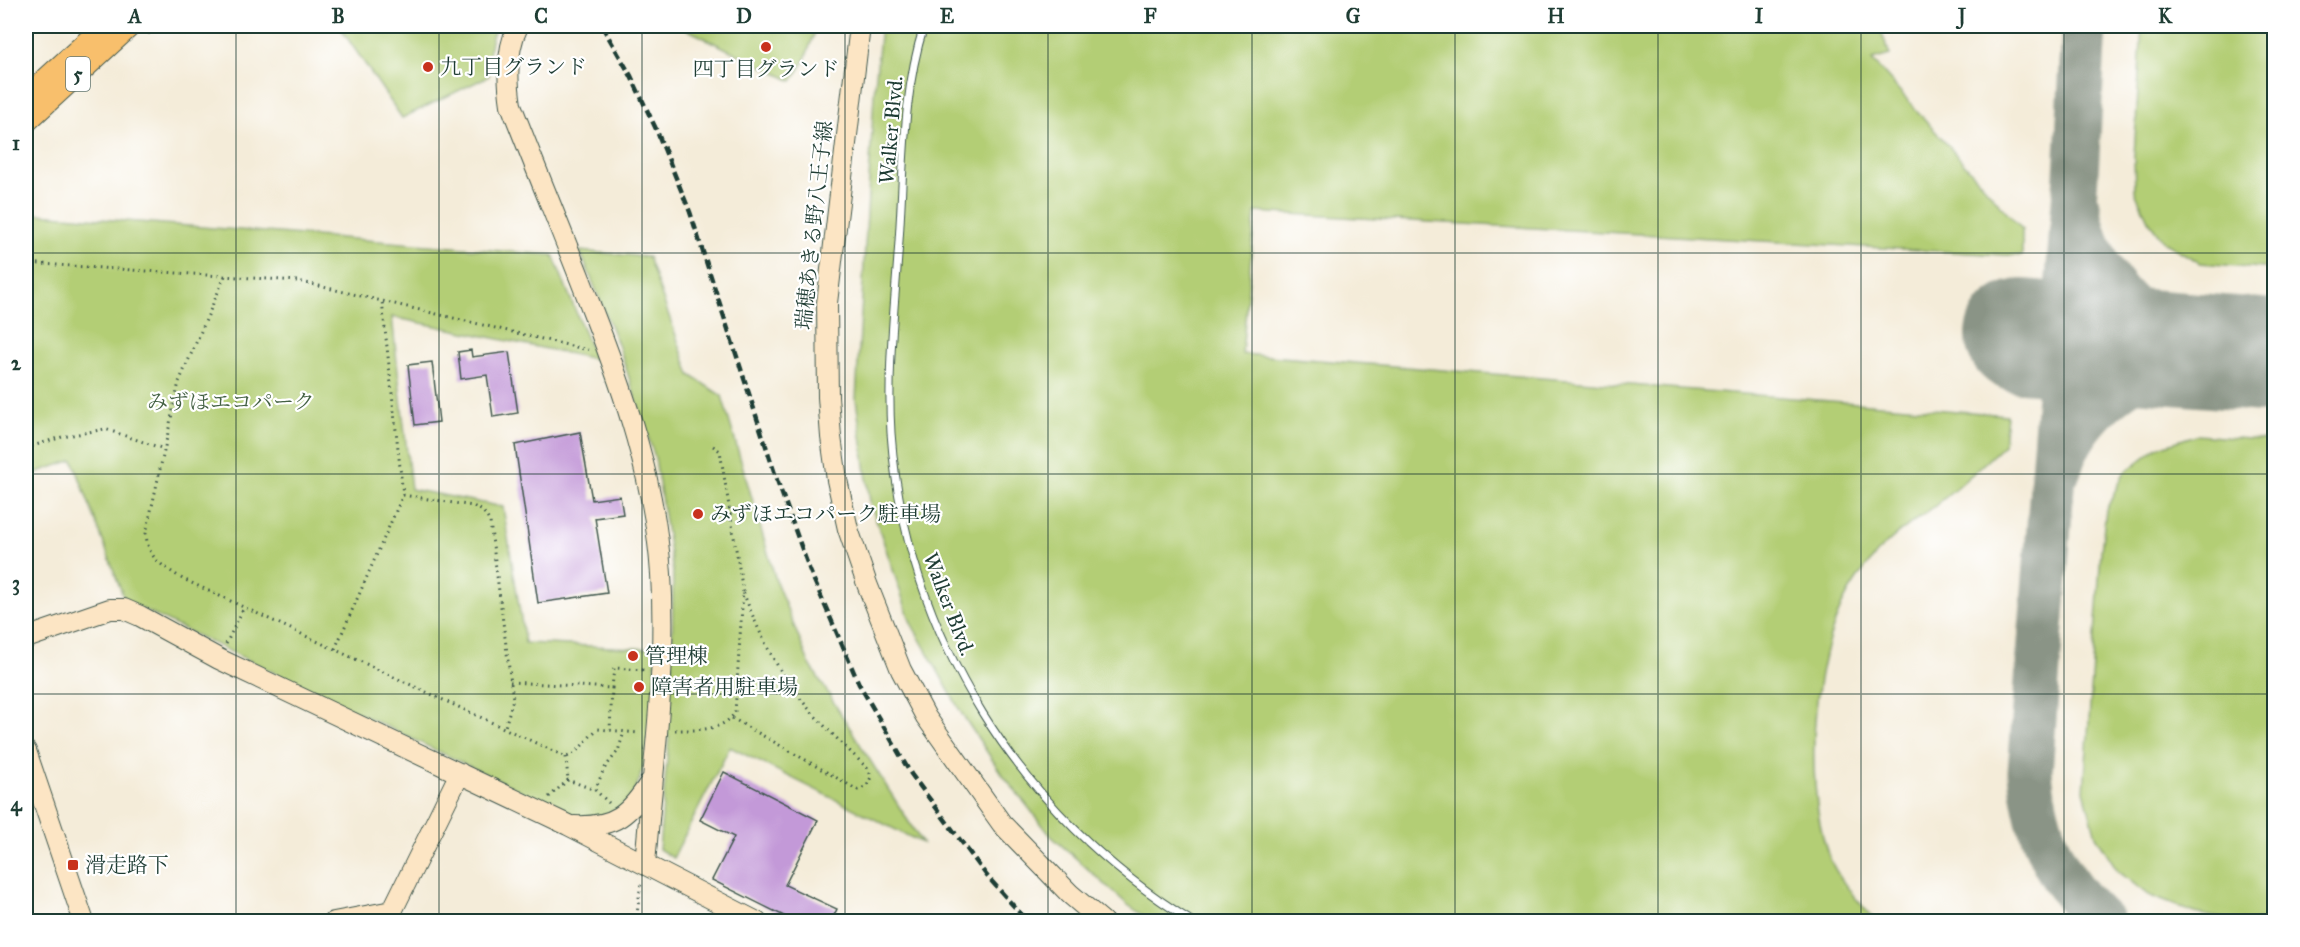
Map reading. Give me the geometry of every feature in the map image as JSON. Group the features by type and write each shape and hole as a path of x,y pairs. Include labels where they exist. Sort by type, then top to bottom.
{"main road":[{"name":"5","path":"26,97 104,26"},
{"name":"5","path":"26,122 130,26"}],"street":[{"path":"518,26 510,56 508,84 511,105 620,383 633,423 652,499 661,573 663,653 645,864"},
{"name":"瑞穂あきる野八王子線","path":"860,26 826,303 831,437 837,480 848,529 901,670 926,717 1002,824 1070,894 1103,921"},
{"path":"26,638 110,609 123,609 219,659 568,825 757,921"},
{"path":"26,751 84,921"},
{"path":"334,921 393,916 460,773"},
{"path":"568,825 592,827 611,823 633,808 652,780"}],"lane":[{"name":"Walker Blvd.","path":"924,26 910,81 890,354 891,433 899,499 912,554 933,617 958,671 990,727 1034,787 1081,837 1122,873 1164,904 1192,921"}],"path":[{"path":"26,262 298,281 592,351"},
{"path":"225,276 179,382 146,534 147,548 158,562 181,578 566,757 575,754 588,736 598,729 641,734"},
{"path":"336,649 404,495 382,301"},
{"path":"26,448 105,429 164,449"},
{"path":"675,730 706,730 732,718 735,712 743,592 720,451 713,446"},
{"path":"404,495 473,506 483,511 490,522 513,699 505,727"},
{"path":"732,718 858,790 867,786 871,777 869,770 821,722 786,680 758,627 743,592"},
{"path":"219,659 244,607"},
{"path":"610,730 614,668 655,671"},
{"path":"510,682 612,687"},
{"path":"595,790 604,769 618,752 624,732"},
{"path":"566,757 568,780"},
{"path":"568,780 595,790 611,805"},
{"path":"544,803 552,792 568,780"},
{"path":"636,921 645,864"}],"green space":[{"name":"九丁目グランド","path":"339,26 497,26 491,44 489,76 402,118"},
{"name":"四丁目グランド","path":"680,26 817,26 804,62 792,81"},
{"path":"881,26 1879,26 1890,55 1872,60 2022,229 2022,256 1255,212 1242,354 2007,415 2004,445 1948,495 1886,544 1857,579 1842,606 1830,638 1821,674 1816,711 1815,786 1820,821 1827,851 1836,871 1848,889 1876,921 1152,921 1128,905 1051,836 999,770 962,714 911,623 870,502 856,399 874,95"},
{"path":"2142,26 2274,26 2274,269 2200,263 2164,242 2148,220 2135,191 2134,156"},
{"name":"みずほエコパーク","path":"26,213 553,255 595,359 392,317 411,489 503,507 525,643 655,649 655,671 672,671 673,572 655,458 619,347 580,251 648,257 690,375 722,396 777,584 809,663 922,843 730,747 673,858 659,849 669,736 649,735 638,785 622,807 609,814 593,817 573,816 125,601 73,460 26,476"},
{"path":"2196,435 2274,441 2274,921 2233,921 2195,913 2148,895 2118,871 2096,836 2084,791 2106,510 2124,473 2156,448"}],"building":[{"path":"471,350 472,357 509,352 518,413 493,417 487,375 461,379 458,352"},
{"path":"432,362 439,422 415,425 408,365"},
{"path":"580,432 592,500 620,496 623,514 595,518 607,593 538,603 515,445"},
{"path":"724,772 818,820 785,885 837,909 831,921 794,921 712,880 734,837 700,820"}],"taxiway":[{"path":"2084,26 2076,175 2030,772 2037,816 2051,854 2072,890 2102,922"},
{"path":"2079,210 2083,230 2100,268 2112,286 2141,315 2183,340 2234,353"},
{"path":"2059,469 2066,451 2087,418 2116,391 2150,370 2174,361 2195,356 2222,354"}],"runway":[{"path":"2022,336 2274,356"}],"railway":[{"path":"602,26 631,76 656,129 690,212 777,480 810,571 859,684 911,774 987,876 1028,922"}],"place":[{"name":"四丁目グランド","path":"766,47"},
{"name":"九丁目グランド","path":"428,67"},
{"name":"みずほエコパーク駐車場","path":"698,514"},
{"name":"管理棟","path":"633,656"},
{"name":"障害者用駐車場","path":"639,687"},
{"name":"滑走路下","path":"73,865"}]}
